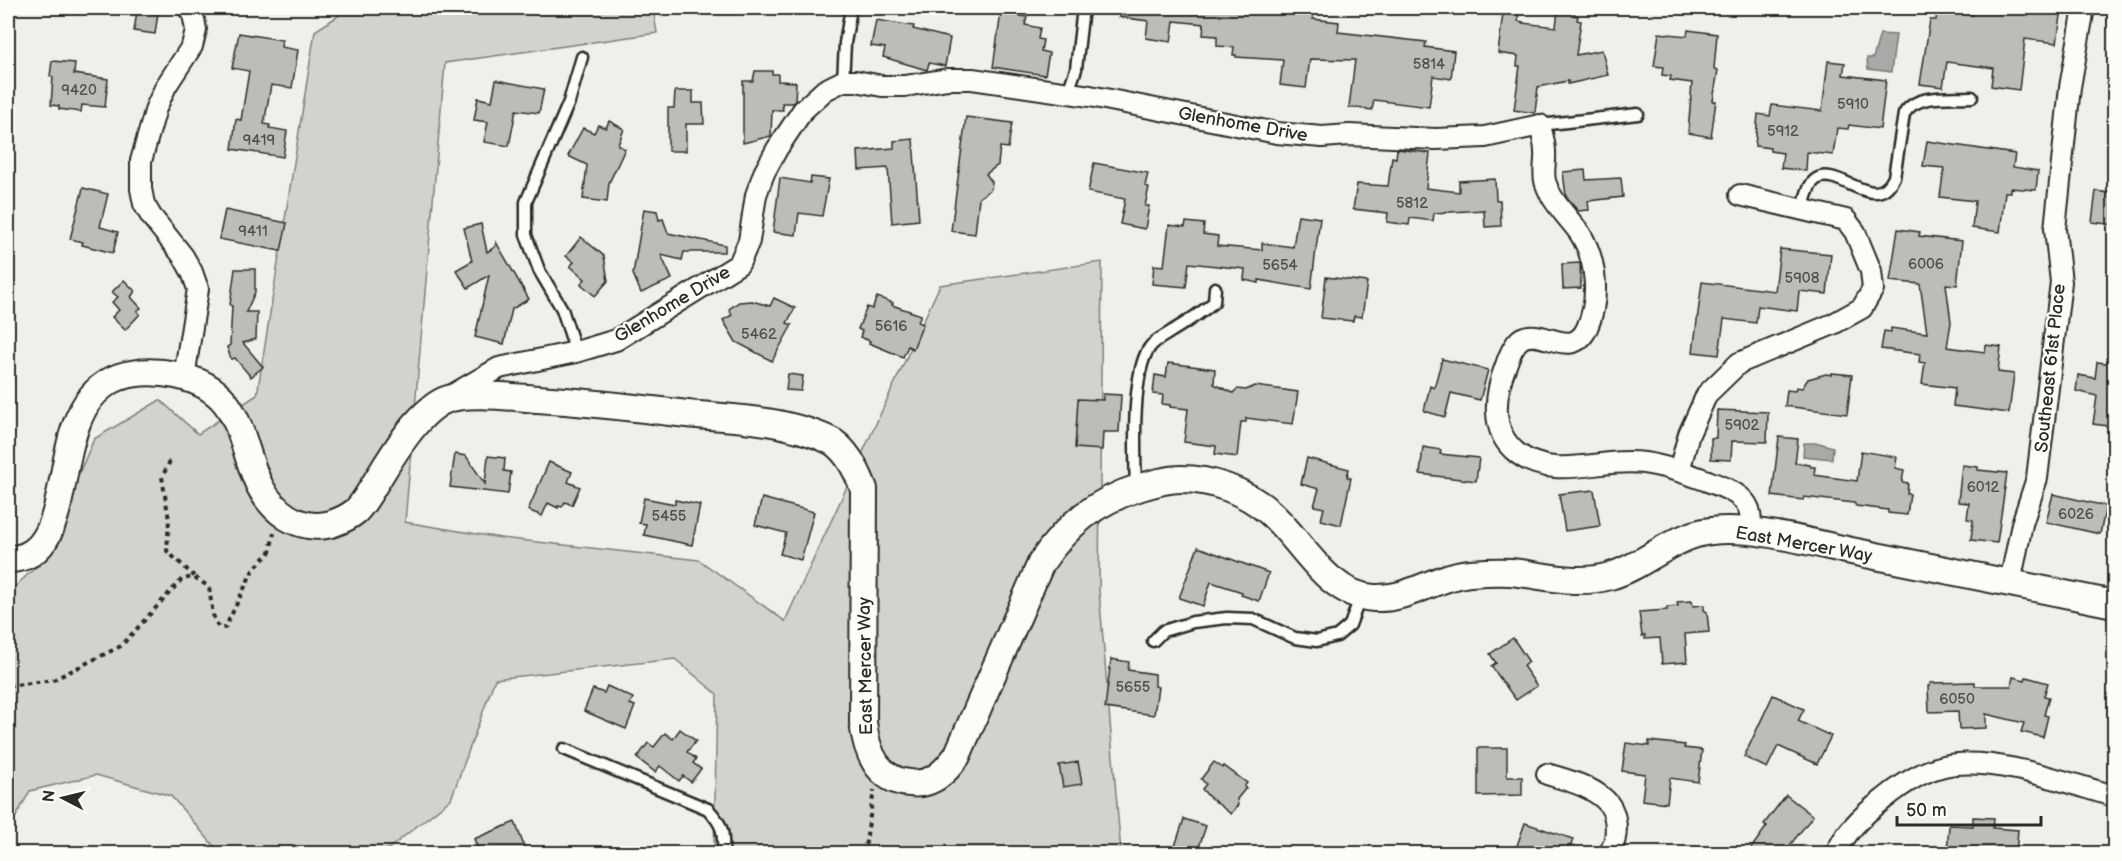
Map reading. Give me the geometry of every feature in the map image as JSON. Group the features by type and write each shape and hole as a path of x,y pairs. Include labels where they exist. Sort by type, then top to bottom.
{"street":[{"path":"184,377 198,289 183,256 144,204 141,189 141,161 156,108 166,86 192,46 196,30 193,14 188,8"},
{"name":"Southeast 61st Place","path":"2010,583 2022,525 2037,478 2061,282 2055,229 2070,87 2084,8"},
{"name":"Glenhome Drive","path":"442,401 499,368 576,352 616,340 739,264 749,241 756,195 777,148 803,110 825,90 843,81 882,86 905,86 948,79 972,79 1068,92 1277,133 1322,137 1349,135 1436,139 1485,137 1540,126"},
{"path":"1540,126 1545,151 1545,183 1560,209 1580,234 1593,267 1595,299 1586,332 1578,340 1568,343 1533,335 1521,338 1511,352 1500,382 1496,405 1505,441 1534,464 1558,468 1617,462 1644,463 1679,471 1722,486 1744,500 1749,510 1752,532"},
{"path":"1679,471 1689,434 1707,394 1739,363 1833,324 1862,308 1873,289 1871,271 1855,232 1846,220 1740,195"},
{"path":"8,559 30,555 42,544 58,507 73,429 80,413 90,397 102,385 120,377 161,372 184,377 207,386 223,399 231,411 258,486 278,511 294,521 308,525 326,525 340,521 357,510 389,460 414,427 442,401"},
{"name":"East Mercer Way","path":"442,401 474,395 589,402 775,424 812,432 835,444 859,474 864,489 863,722 865,741 870,756 888,777 900,782 916,784 932,780 945,771 961,747 1041,563 1056,541 1095,506 1136,489 1180,479 1226,486 1250,498 1270,512 1317,567 1333,581 1372,598 1398,596 1446,577 1468,573 1509,572 1569,580 1611,576 1692,535 1708,531 1752,532 2115,603"},
{"path":"1836,854 1840,844 1865,813 1924,773 1945,766 1971,763 1998,766 2115,796"},
{"path":"1547,774 1578,784 1604,798 1615,815 1617,832 1609,854"}],"lane":[{"path":"843,81 845,43 852,8"},
{"path":"1068,92 1076,69 1083,8"},
{"path":"576,352 562,309 538,270 526,234 526,202 568,102 582,57"},
{"path":"1802,211 1813,181 1820,178 1840,180 1869,192 1883,190 1890,186 1894,177 1904,114 1914,102 1925,99 1972,98"},
{"path":"1540,126 1638,114"},
{"path":"1136,489 1135,431 1140,369 1145,354 1151,345 1214,302 1215,288"},
{"path":"1153,641 1163,631 1193,622 1227,618 1252,619 1295,638 1317,641 1337,636 1350,625 1361,594"},
{"path":"564,749 708,809 720,822 724,836 723,854"}],"path":[{"path":"170,461 162,477 169,520 167,551 194,577 209,587 213,615 218,627 225,628 253,570 270,552"},
{"path":"8,686 53,680 121,646 182,579 194,577"},
{"path":"864,854 879,769"}],"shaded area":[{"path":"350,8 653,8 657,33 445,63 405,522 501,538 699,560 785,621 940,285 1102,262 1099,591 1121,853 714,853 717,694 675,659 495,679 451,799 383,853 220,853 171,796 96,775 30,791 8,831 8,593 40,563 94,439 160,400 198,434 257,395 315,31"},
{"path":"1880,34 1896,35 1891,72 1868,69 1867,58 1873,58"},
{"path":"1804,443 1819,443 1833,447 1832,459 1803,456"}],"building":[{"path":"1119,8 1270,8 1314,13 1313,19 1339,22 1338,32 1426,42 1425,47 1454,51 1451,79 1433,76 1429,107 1374,100 1372,110 1349,107 1355,60 1310,59 1306,88 1280,85 1283,60 1236,57 1233,55 1234,47 1217,46 1217,36 1203,35 1204,24 1174,21 1171,42 1146,38 1148,21 1119,17"},
{"path":"1974,8 2062,9 2057,43 2025,39 2019,90 1991,86 1993,68 1947,62 1943,87 1920,84 1930,20 1936,20 1937,10 1973,15"},
{"path":"1558,9 1575,11 1574,15 1578,16 1577,20 1581,21 1576,55 1602,50 1608,75 1568,84 1568,81 1538,87 1535,113 1514,110 1520,66 1517,66 1518,56 1498,53 1503,13 1519,15 1518,21 1522,23 1556,27"},
{"path":"137,11 158,13 155,34 134,31"},
{"path":"1001,13 1027,17 1025,25 1040,28 1038,39 1043,40 1041,51 1049,53 1045,75 993,67"},
{"path":"876,20 914,26 913,29 950,38 945,66 929,63 927,70 883,57 885,48 871,46"},
{"path":"1688,30 1717,34 1714,69 1718,70 1711,137 1688,133 1692,83 1670,80 1671,76 1662,75 1663,67 1654,66 1659,33 1687,36"},
{"path":"239,33 282,40 281,47 298,50 292,88 271,85 264,124 270,125 269,128 287,131 283,157 232,149 236,119 241,120 249,71 232,68"},
{"path":"52,61 75,63 74,74 108,79 105,107 82,105 81,112 59,109 59,106 51,105"},
{"path":"1828,61 1845,63 1843,75 1886,80 1880,129 1849,125 1848,129 1837,128 1833,155 1807,152 1806,171 1781,168 1783,153 1755,146 1758,114 1770,116 1772,105 1822,111"},
{"path":"755,71 772,71 772,74 778,74 778,81 796,82 795,101 782,103 783,110 772,110 771,136 743,143 743,81 753,81"},
{"path":"496,80 544,89 539,113 516,110 509,146 484,142 488,122 474,120 478,98 492,101"},
{"path":"675,91 693,91 693,103 703,103 704,124 686,124 686,151 668,151 668,108 674,108"},
{"path":"966,117 1012,123 1008,148 1000,147 998,165 986,174 992,182 991,189 979,198 975,234 951,231"},
{"path":"609,121 624,129 618,145 625,149 609,183 607,202 583,199 587,165 568,156 583,128 594,133 598,125 606,128"},
{"path":"913,139 919,220 892,223 888,168 859,170 858,151 894,148 894,141"},
{"path":"1927,141 2015,154 2013,167 2038,171 2036,190 2010,188 2010,192 2005,192 2000,232 1972,228 1975,201 1940,197 1944,168 1923,166"},
{"path":"1397,149 1430,153 1426,188 1459,192 1459,181 1495,179 1496,200 1500,200 1501,226 1485,227 1484,210 1434,213 1433,221 1410,218 1409,225 1387,222 1388,213 1353,209 1357,184 1388,186 1392,157 1396,158"},
{"path":"1094,163 1148,173 1145,186 1149,187 1145,206 1149,206 1145,229 1120,224 1125,199 1088,192"},
{"path":"1585,170 1586,180 1621,178 1623,197 1588,201 1589,210 1578,211 1566,196 1563,172"},
{"path":"811,177 829,179 822,216 799,213 796,235 773,232 780,178 810,183"},
{"path":"83,188 108,194 100,227 118,232 113,253 82,245 83,242 70,239"},
{"path":"2096,191 2115,194 2115,225 2092,222"},
{"path":"644,209 657,211 659,220 663,219 668,233 725,245 725,252 684,252 682,260 661,255 672,279 641,293 633,274"},
{"path":"225,210 287,223 281,251 219,239"},
{"path":"1298,215 1320,218 1311,289 1259,280 1259,283 1244,280 1245,269 1189,263 1186,287 1152,284 1154,265 1164,266 1169,225 1185,227 1186,222 1204,224 1203,234 1218,236 1217,246 1262,250 1262,243 1293,247"},
{"path":"481,224 487,252 495,247 496,242 529,299 512,309 504,344 475,337 489,275 468,288 456,270 472,261 464,228"},
{"path":"1898,229 1920,232 1919,236 1962,241 1957,285 1946,284 1951,322 1947,347 1985,352 1986,345 2001,347 1998,372 2014,374 2009,413 1953,406 1955,388 1922,384 1925,363 1919,362 1920,354 1881,349 1884,331 1891,332 1891,328 1927,333 1920,284 1890,281"},
{"path":"581,237 604,256 608,281 595,296 581,284 585,279 570,266 574,262 566,256"},
{"path":"1780,249 1831,254 1827,294 1799,291 1797,311 1758,306 1756,323 1724,319 1719,355 1693,352 1702,282 1775,291"},
{"path":"1580,263 1581,288 1563,289 1562,264"},
{"path":"235,269 255,269 255,292 246,312 257,312 256,339 243,343 263,367 251,377 235,358 231,359 227,347 230,345 232,306 230,305"},
{"path":"1326,277 1367,282 1362,317 1354,316 1353,321 1321,318"},
{"path":"124,280 135,291 131,297 141,308 137,311 140,314 125,330 112,317 119,310 112,302 118,297 112,292"},
{"path":"877,297 921,315 918,322 923,324 913,349 908,346 903,357 860,337 862,331 858,329 867,307 872,309"},
{"path":"774,298 795,308 787,323 792,325 772,361 736,342 723,320 732,315 729,309 739,302 752,301 770,306"},
{"path":"1442,359 1488,370 1480,400 1451,393 1445,417 1424,411 1430,386 1434,388"},
{"path":"2097,362 2115,364 2115,427 2093,424 2097,396 2076,391 2078,375 2095,378"},
{"path":"1168,363 1215,369 1214,384 1233,393 1237,389 1246,390 1255,386 1298,392 1293,424 1246,418 1246,422 1241,422 1237,457 1215,454 1216,446 1184,442 1188,409 1162,404 1163,395 1153,394 1155,375 1166,377"},
{"path":"1832,373 1852,375 1847,414 1785,406 1787,390 1795,391 1796,387 1802,388 1808,379 1826,374 1832,375"},
{"path":"788,374 803,376 801,391 786,390"},
{"path":"1103,394 1121,395 1119,432 1103,432 1102,450 1075,448 1078,399 1103,400"},
{"path":"1717,410 1768,412 1767,442 1732,441 1731,460 1711,459 1711,438 1716,438"},
{"path":"1779,437 1798,439 1795,463 1815,467 1814,475 1857,481 1861,451 1897,457 1895,468 1904,470 1902,482 1908,483 1907,494 1910,494 1907,515 1856,506 1854,503 1772,496"},
{"path":"1423,447 1441,450 1440,454 1479,458 1476,481 1420,474"},
{"path":"455,454 466,456 485,484 488,456 505,458 504,471 511,472 508,494 450,487"},
{"path":"1307,458 1349,469 1347,477 1351,478 1341,525 1321,520 1324,508 1314,506 1319,489 1301,484"},
{"path":"549,462 572,472 568,482 580,487 572,505 565,502 562,507 558,506 558,508 548,503 542,516 528,510"},
{"path":"1962,465 1978,467 1978,470 2007,473 1997,543 1971,540 1973,520 1967,519 1969,503 1958,502"},
{"path":"1594,490 1600,526 1565,531 1559,494"},
{"path":"2053,494 2106,506 2100,534 2046,522"},
{"path":"644,498 675,504 675,500 700,505 692,545 644,535 646,524 639,523"},
{"path":"762,498 814,512 801,560 780,554 786,533 755,525"},
{"path":"1198,547 1269,573 1259,601 1241,595 1242,592 1211,582 1203,606 1179,598"},
{"path":"1692,601 1693,606 1704,605 1709,632 1685,634 1687,662 1662,664 1660,638 1645,639 1645,635 1642,636 1639,612 1667,610 1667,607 1678,606 1677,602"},
{"path":"1513,638 1529,662 1523,666 1537,686 1516,700 1491,666 1496,663 1490,654"},
{"path":"1111,659 1129,662 1128,670 1155,674 1155,686 1158,687 1154,715 1105,708"},
{"path":"2013,677 2025,680 2026,677 2048,683 2044,696 2049,697 2044,715 2048,716 2043,737 2021,732 2024,723 1986,714 1986,728 1959,729 1958,711 1929,712 1928,686 1930,683 1975,682 1975,686 2011,686"},
{"path":"607,686 633,698 630,704 635,706 626,729 584,711 593,689 604,693"},
{"path":"1773,695 1804,709 1798,721 1831,736 1817,764 1778,746 1767,768 1744,757"},
{"path":"680,729 696,741 687,752 696,759 693,763 701,769 691,782 683,776 679,781 660,766 655,772 637,758 648,743 654,747 665,733 673,739"},
{"path":"1649,741 1685,745 1684,748 1702,750 1698,782 1670,778 1667,803 1642,800 1645,774 1622,771 1626,743 1649,746"},
{"path":"1478,748 1507,748 1507,777 1522,777 1522,795 1478,796"},
{"path":"1078,762 1082,784 1063,787 1059,765"},
{"path":"1214,762 1223,768 1224,766 1247,783 1244,787 1246,788 1237,799 1238,805 1231,814 1202,789 1206,784 1201,779"},
{"path":"1786,795 1813,816 1783,854 1747,854 1767,826 1764,824"},
{"path":"1973,817 1994,818 1993,828 2018,830 2016,854 1947,852 1949,825 1973,826"},
{"path":"1184,819 1206,826 1197,853 1175,846"},
{"path":"515,822 527,854 480,854 474,839"},
{"path":"1525,823 1573,839 1568,854 1514,854"}]}
